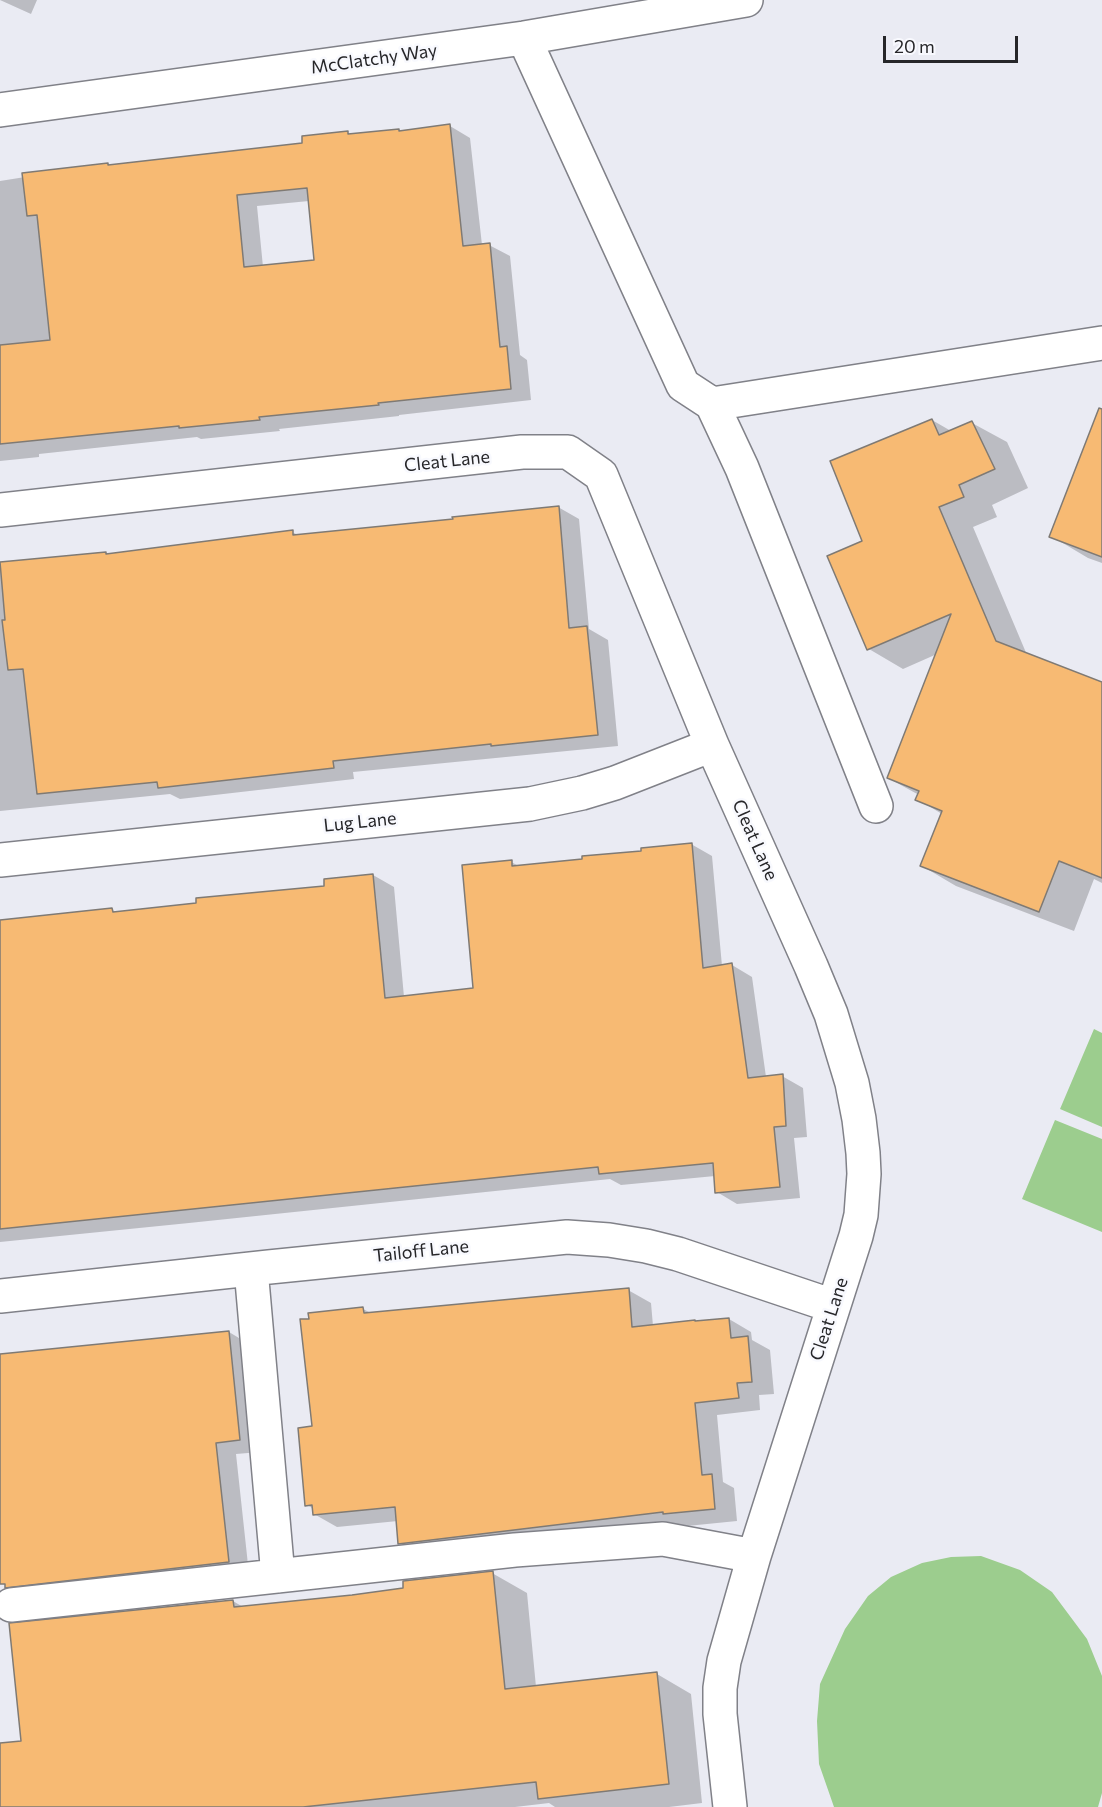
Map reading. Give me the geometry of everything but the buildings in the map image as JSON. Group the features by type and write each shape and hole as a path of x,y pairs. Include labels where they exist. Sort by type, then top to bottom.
{"street":[{"name":"McClatchy Way","path":"0,110 524,38 746,0"},
{"path":"524,38 683,386 712,404 742,468 876,806"},
{"path":"712,404 1102,343"},
{"name":"Cleat Lane","path":"0,510 522,452 568,452 601,475 712,745 823,995 852,1083 863,1153 861,1215 856,1236 754,1556 726,1652 720,1688 720,1714 730,1807"},
{"name":"Lug Lane","path":"0,860 530,804 615,783 712,745"},
{"name":"Tailoff Lane","path":"0,1296 567,1237 609,1240 678,1254 833,1306"},
{"path":"250,1269 278,1576"},
{"path":"11,1605 514,1550 663,1539 754,1556"}],"green space":[{"path":"1094,1029 1102,1033 1102,1127 1060,1109"},
{"path":"1055,1120 1102,1139 1102,1232 1022,1199"},
{"path":"981,1556 1020,1570 1052,1592 1087,1639 1102,1676 1102,1793 1098,1807 834,1807 819,1764 817,1721 820,1684 845,1629 868,1596 891,1577 922,1563 951,1557"}]}
